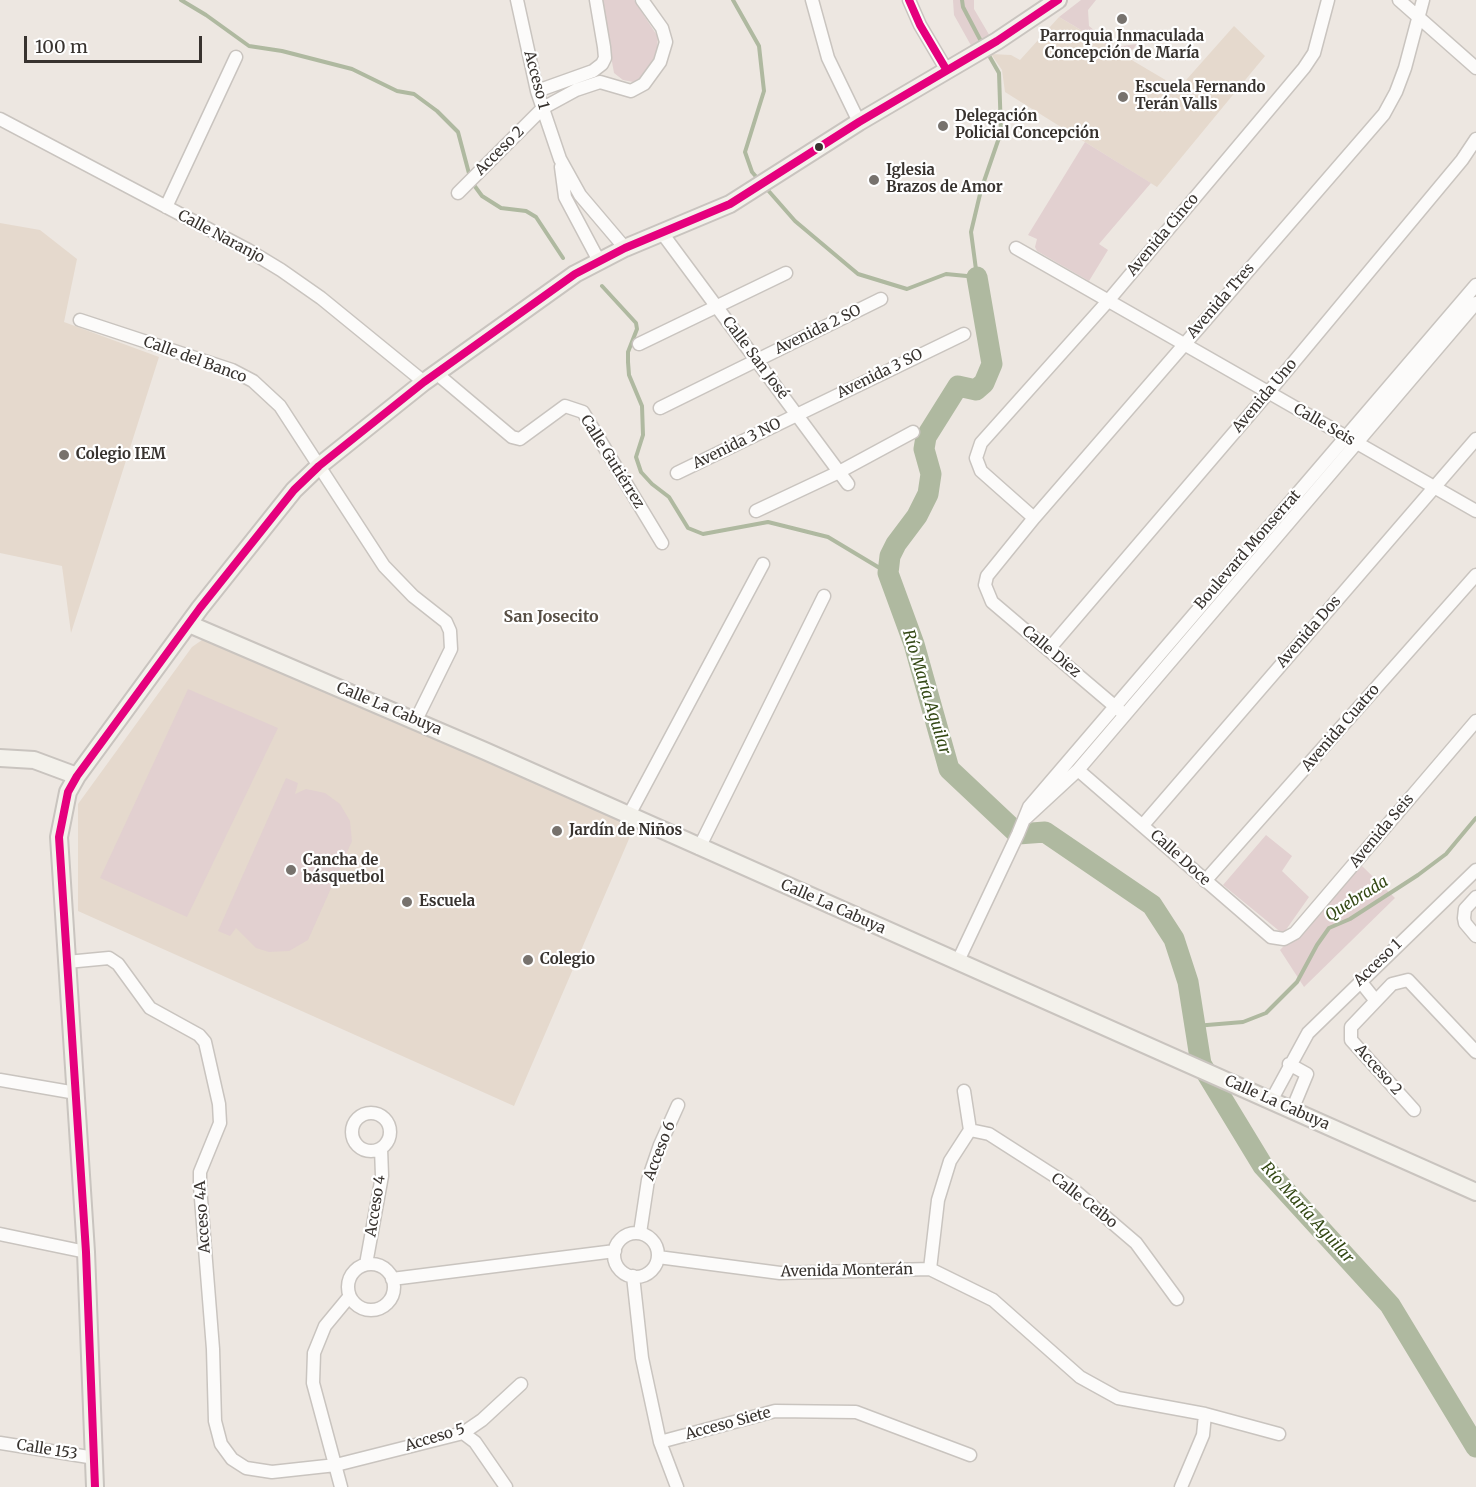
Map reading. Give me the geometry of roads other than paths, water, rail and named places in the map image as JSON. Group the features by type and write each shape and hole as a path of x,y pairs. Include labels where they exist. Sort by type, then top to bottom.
{"main road":[{"path":"95,1487 86,1252 59,837 62,813 77,776 189,624 294,490 319,466 430,378 575,274 626,248 730,204 859,122 997,41 1058,0"},
{"name":"Calle La Cabuya","path":"189,624 416,720 699,848 1214,1074 1476,1192"},
{"path":"0,758 34,760 77,776"}],"street":[{"name":"Acceso 1","path":"517,0 537,91 560,159 580,195 626,248"},
{"path":"537,91 593,70 602,64 605,58 604,47 596,0"},
{"name":"Acceso 2","path":"458,193 543,108 576,90 600,82 631,91 644,84 660,62 666,42 662,28 642,0"},
{"path":"812,0 828,58 859,122"},
{"path":"909,0 920,25 946,69"},
{"name":"Avenida Cinco","path":"1034,518 981,471 976,458 981,443 1108,301 1305,68 1314,53 1328,0"},
{"path":"1399,0 1476,68"},
{"name":"Avenida Tres","path":"985,585 992,568 1034,518 1384,114 1396,92 1423,0"},
{"path":"166,207 236,57"},
{"name":"Calle Naranjo","path":"0,119 281,270 430,378"},
{"name":"Avenida Uno","path":"1049,650 1268,393 1462,160 1476,139"},
{"name":"Acceso 1","path":"560,159 565,197 598,261"},
{"name":"Calle San José","path":"662,233 848,484"},
{"name":"Calle Seis","path":"1016,248 1182,345 1476,511"},
{"path":"639,344 786,273"},
{"name":"Boulevard Monserrat","path":"958,962 1026,819 1029,807 1476,285"},
{"name":"Avenida 2 SO","path":"660,408 881,299"},
{"name":"Boulevard Monserrat","path":"1026,819 1078,770 1476,303"},
{"name":"Calle del Banco","path":"80,320 232,370 253,381 280,406 384,566 413,596 446,622 450,631 451,649 416,720"},
{"name":"Avenida 3 SO","path":"797,415 964,334"},
{"name":"Calle Gutiérrez","path":"430,378 512,437 520,439 565,406 583,412 662,543"},
{"name":"Avenida 3 NO","path":"677,473 797,415"},
{"path":"756,511 839,472 913,432"},
{"name":"Avenida Dos","path":"1143,825 1476,439"},
{"path":"629,815 763,564"},
{"name":"Avenida Cuatro","path":"1205,881 1476,575"},
{"name":"Calle Diez","path":"985,585 992,602 1125,715"},
{"path":"699,848 824,596"},
{"name":"Avenida Seis","path":"1284,939 1295,933 1476,721"},
{"name":"Calle Doce","path":"1078,770 1271,937 1284,939"},
{"name":"Acceso 1","path":"1271,1101 1289,1064 1308,1033 1476,870"},
{"path":"1476,897 1466,909 1464,918 1476,936"},
{"name":"Acceso 4A","path":"67,962 98,957 109,958 118,964 150,1008 199,1035 205,1042 219,1104 220,1123 201,1172 200,1186 213,1349 215,1421 221,1444 232,1459 246,1468 272,1472 336,1465"},
{"name":"Acceso 2","path":"1414,1110 1351,1040 1351,1027 1392,984 1408,980 1476,1052"},
{"path":"1360,981 1376,1000"},
{"path":"1289,1064 1307,1074 1292,1110"},
{"path":"0,1080 76,1093"},
{"path":"930,1269 938,1200 950,1161 970,1130 964,1091"},
{"name":"Acceso 6","path":"640,1233 648,1180 660,1145 678,1105"},
{"name":"Calle Ceibo","path":"970,1130 989,1134 1067,1184 1136,1243 1177,1299"},
{"name":"Acceso 4","path":"366,1264 382,1176 381,1148"},
{"path":"640,1233 651,1239 658,1257 652,1269 633,1276 621,1270 615,1258 615,1251 621,1239 627,1235 640,1233"},
{"path":"0,1234 86,1252"},
{"path":"392,1279 615,1251"},
{"name":"Avenida Monterán","path":"658,1257 780,1273 930,1269 993,1300 1080,1377 1118,1398 1205,1414 1279,1434"},
{"path":"366,1264 379,1265 392,1279 393,1294 383,1307 376,1310 360,1308 347,1290 350,1276 359,1266 366,1264"},
{"path":"633,1276 642,1358 660,1442 677,1487"},
{"path":"341,1487 313,1383 314,1353 325,1326 350,1297"},
{"name":"Acceso 5","path":"336,1465 463,1433 520,1384"},
{"name":"Acceso Siete","path":"660,1442 775,1411 856,1412 970,1455"},
{"path":"1181,1487 1203,1435 1205,1414"},
{"path":"463,1433 475,1442 506,1487"},
{"name":"Calle 153","path":"0,1443 95,1458"}],"waterway":[{"path":"181,0 249,46 282,51 352,69 397,91 414,94 437,111 458,132 471,181 482,196 501,208 526,211 536,217 563,258"},
{"path":"733,0 759,46 764,91 745,152 752,172 759,180"},
{"path":"962,0 963,7 983,45"},
{"path":"766,188 795,221 858,274 907,289 946,274 977,277 971,232 981,190 1001,132 999,73 987,52"},
{"name":"Río María Aguilar","path":"977,277 992,364 984,383 976,390 958,386 926,437 924,449 931,474 928,494 917,516 896,544 890,556 888,573 914,644 949,769 1018,834 1045,832 1152,905 1174,939 1188,982 1201,1064 1263,1166 1390,1305 1476,1447"},
{"path":"602,286 636,323 637,329 628,352 628,362 629,375 642,406 643,435 636,457 641,472 669,497 688,528 703,534 768,522 828,537 888,573"},
{"name":"Quebrada","path":"1195,1026 1243,1022 1266,1013 1297,982 1329,928 1350,919 1418,875 1446,854 1476,818"}],"place":[{"name":"Parroquia Inmaculada Concepción de María","path":"1122,19"},
{"name":"Escuela Fernando Terán Valls","path":"1123,97"},
{"name":"Delegación Policial Concepción","path":"943,126"},
{"name":"Iglesia Brazos de Amor","path":"874,180"},
{"name":"Colegio IEM","path":"64,455"},
{"name":"Jardín de Niños","path":"557,831"},
{"name":"Cancha de básquetbol","path":"291,870"},
{"name":"Escuela","path":"407,902"},
{"name":"Colegio","path":"528,960"}],"district":[{"name":"San Josecito","path":"551,617"}]}
